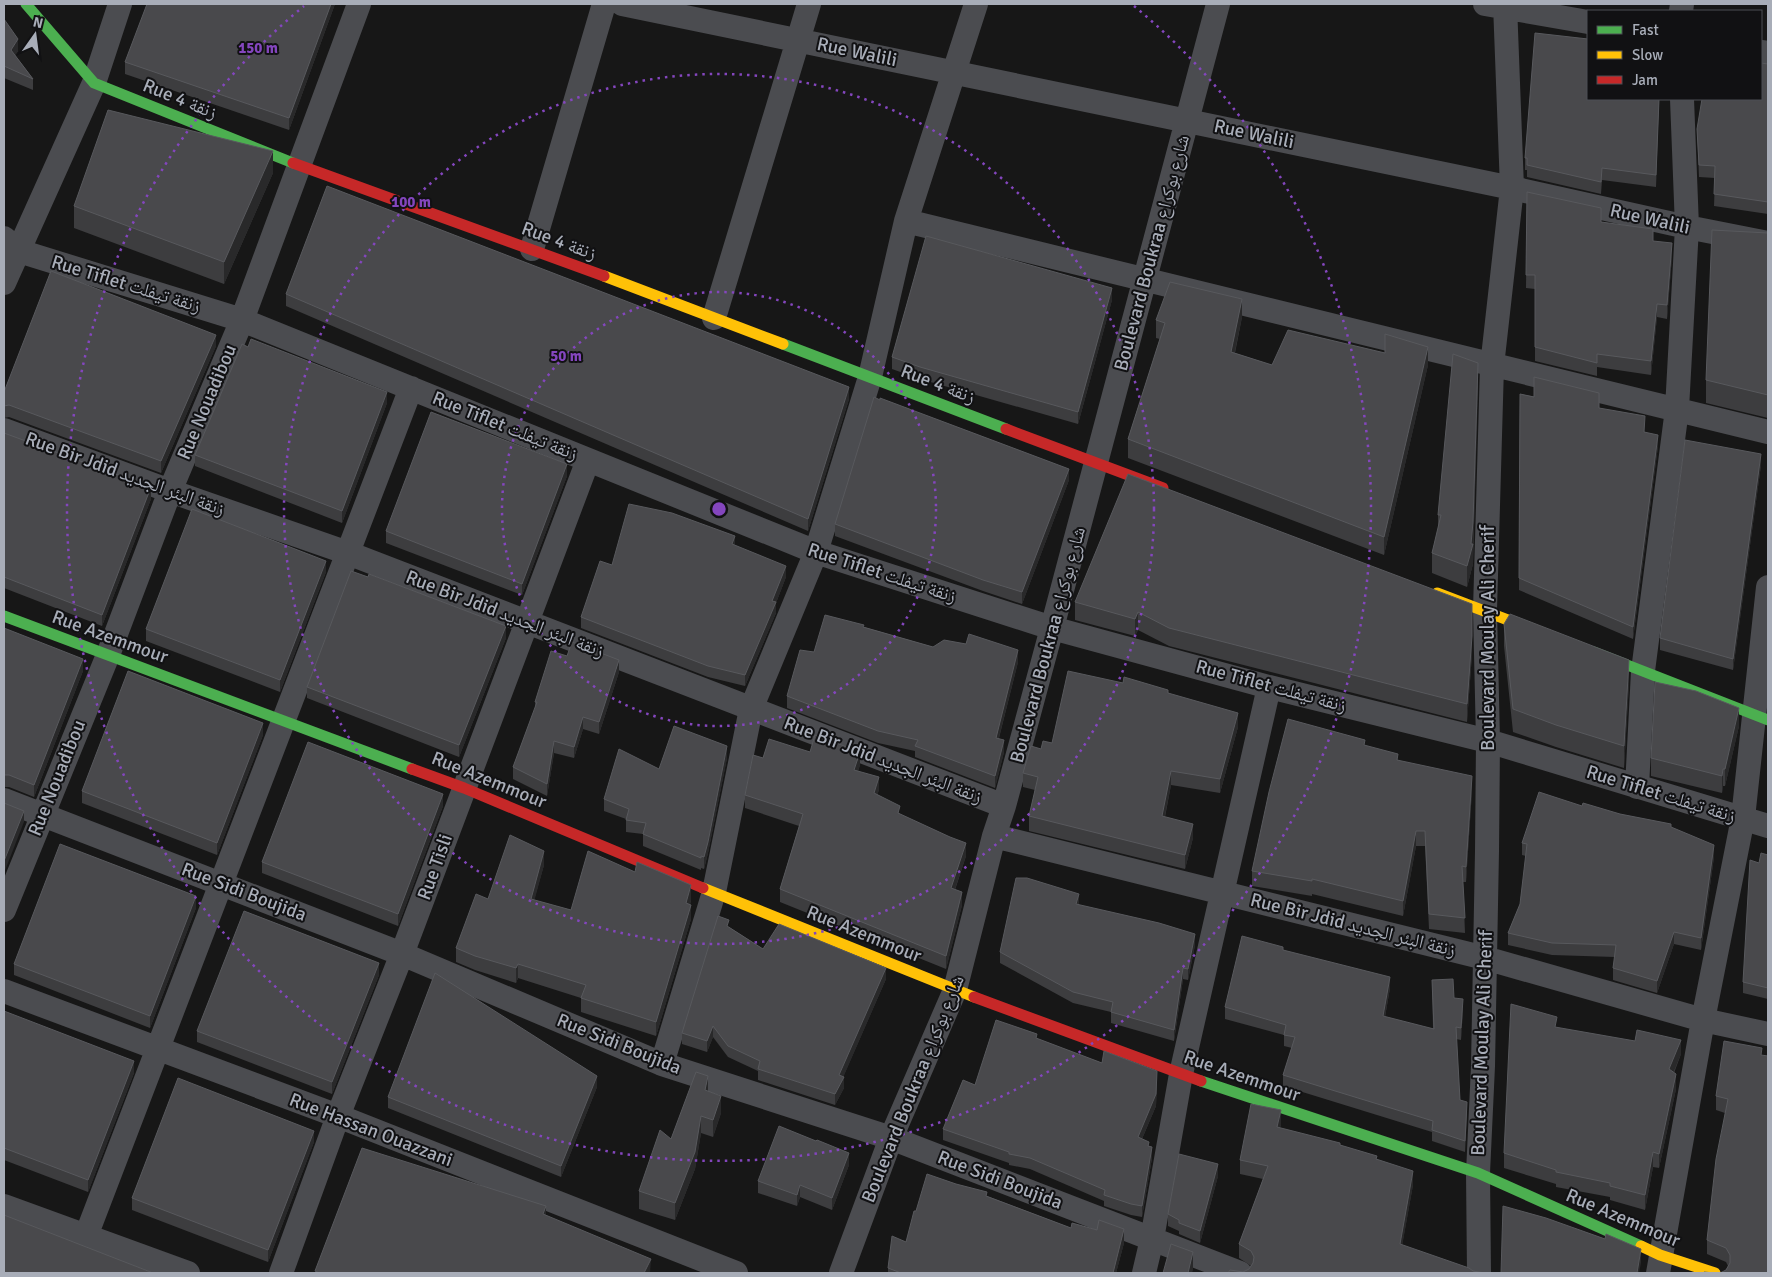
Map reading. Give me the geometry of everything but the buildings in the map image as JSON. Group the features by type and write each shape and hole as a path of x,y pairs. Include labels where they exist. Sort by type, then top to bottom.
{"street":[{"path":"26,4 94,83"},
{"path":"4,283 11,245 94,83 120,4"},
{"name":"Rue Nouadibou","path":"4,910 108,655 170,491 242,320 358,4"},
{"path":"532,249 604,4"},
{"name":"Rue Walili","path":"622,4 1187,120 1768,243"},
{"path":"714,318 809,4"},
{"path":"662,1064 714,892 750,709 816,552 870,377 906,221 976,4"},
{"name":"Boulevard Boukraa شارع بوكراع","path":"841,1273 891,1138 955,990 994,836 1004,806 1097,463 1218,4"},
{"path":"1498,5 1587,22"},
{"name":"Boulevard Moulay Ali Cherif","path":"1479,1273 1478,1173 1483,1066 1488,741 1485,610 1492,366 1512,188 1498,5"},
{"name":"Rue 4 زنقة","path":"94,83 300,166 532,249 1170,491"},
{"path":"1637,787 1643,671 1677,409 1687,227 1682,100"},
{"path":"906,221 1492,366 1768,432"},
{"name":"Rue Tiflet زنقة تيفلت","path":"11,245 242,320 816,552 1052,628 1269,687 1488,741 1768,826"},
{"path":"86,1236 412,388"},
{"name":"Rue Bir Jdid زنقة البئر الجديد","path":"4,430 170,491 348,553 1004,806"},
{"name":"Rue Tisli","path":"281,1273 338,1116 402,954 588,460"},
{"path":"1659,1264 1703,1020 1762,718 1768,587"},
{"path":"1429,589 1550,636"},
{"name":"Rue Azemmour","path":"4,616 464,788 955,990 1182,1074 1478,1173 1659,1264 1715,1273"},
{"path":"1587,650 1762,718"},
{"path":"1144,1273 1182,1074 1269,687"},
{"name":"Rue Sidi Boujida","path":"4,800 402,954 662,1064 891,1138 1240,1273"},
{"name":"Rue Bir Jdid زنقة البئر الجديد","path":"994,836 1484,958 1703,1020 1768,1034"},
{"name":"Rue Hassan Ouazzani","path":"4,991 338,1116 736,1273"},
{"path":"4,1206 188,1273"}],"traffic: fast":[{"path":"26,4 94,83 293,163"},
{"path":"783,344 1006,429"},
{"path":"4,616 412,769"},
{"path":"1594,652 1768,720"},
{"path":"1201,1081 1478,1173 1641,1246"}],"traffic: slow":[{"path":"604,276 783,344"},
{"path":"1437,593 1542,633"},
{"path":"703,888 974,997"},
{"path":"1641,1246 1660,1255 1715,1273"}],"traffic: jam":[{"path":"293,163 604,276"},
{"path":"1006,429 1163,488"},
{"path":"412,769 464,788 703,888"},
{"path":"974,997 1201,1081"}]}
